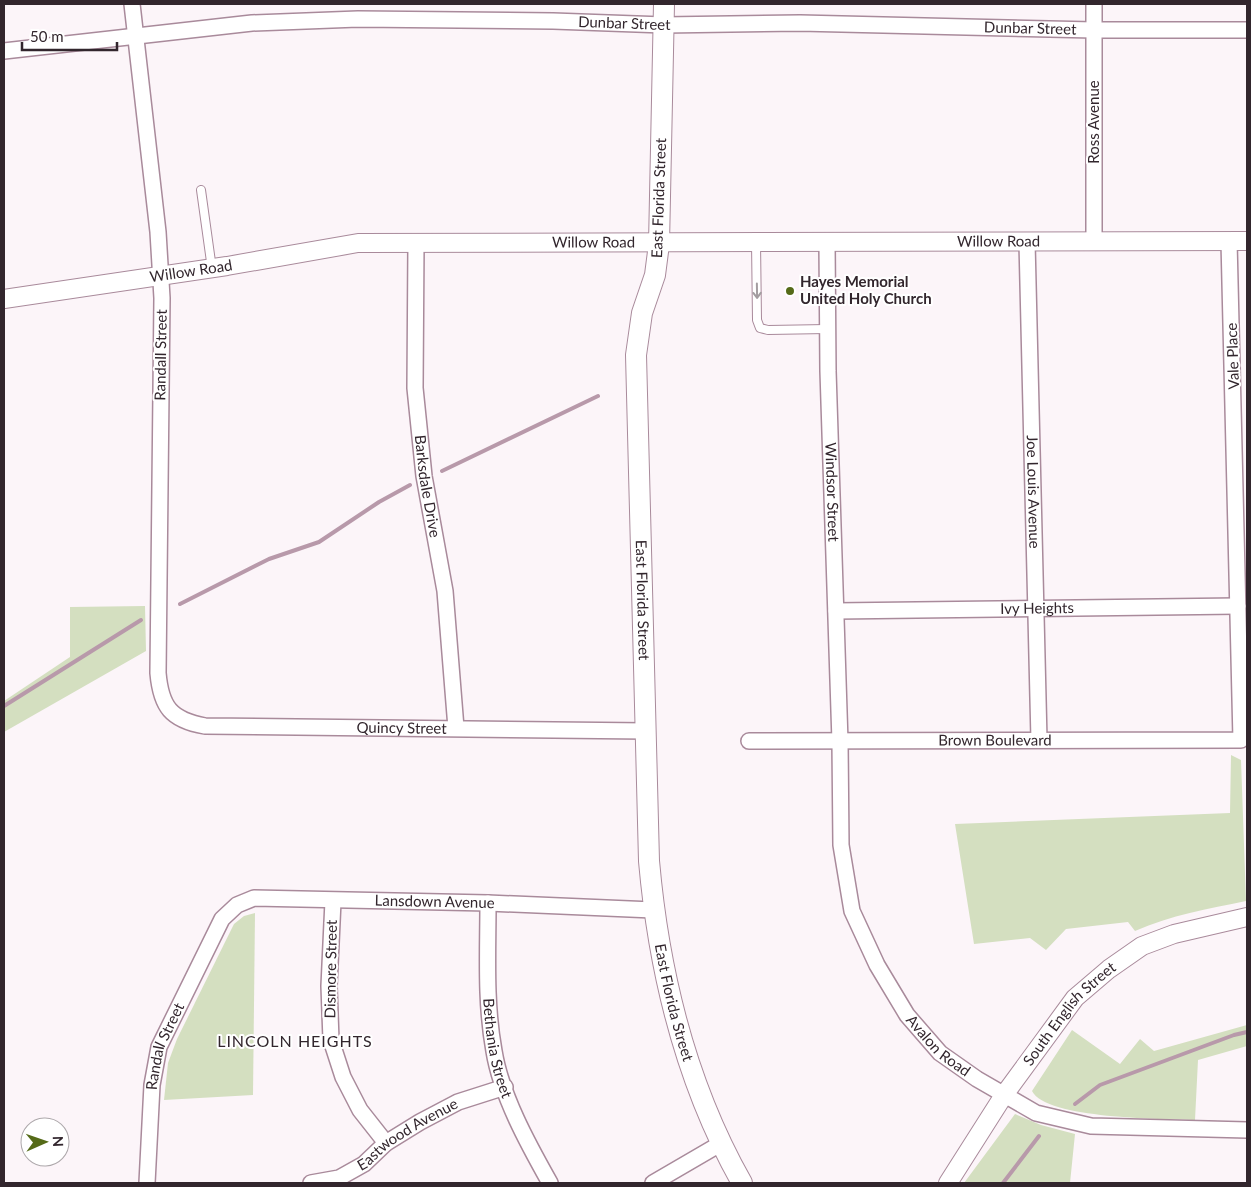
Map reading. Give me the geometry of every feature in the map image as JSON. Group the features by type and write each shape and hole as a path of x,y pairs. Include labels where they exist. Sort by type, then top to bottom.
{"main road":[{"name":"East Florida Street","path":"664,4 659,244 655,276 642,313 636,355 649,861 653,910 670,1003 691,1073 720,1144 742,1183"}],"street":[{"name":"Randall Street","path":"132,4 158,232 161,276 158,673 165,706"},
{"name":"Ross Avenue","path":"1094,4 1094,241"},
{"name":"Dunbar Street","path":"4,51 252,23 358,19 664,25 800,23 1094,30 1247,30"},
{"name":"Vale Place","path":"1229,241 1238,606 1243,627 1241,740"},
{"name":"Willow Road","path":"4,299 212,269 358,243 659,244 756,242 1247,241"},
{"name":"Windsor Street","path":"827,242 840,742"},
{"name":"Joe Louis Avenue","path":"1027,242 1039,740"},
{"name":"Barksdale Drive","path":"416,243 415,388 424,476 445,591 456,728"},
{"name":"Ivy Heights","path":"836,611 1238,606"},
{"name":"Quincy Street","path":"165,706 177,718 205,726 646,731"},
{"name":"Brown Boulevard","path":"748,741 1241,740"},
{"name":"Avalon Road","path":"840,742 841,845 852,910 876,965 907,1015 940,1053 1004,1095 1036,1113 1091,1126 1247,1130"},
{"name":"Lansdown Avenue","path":"222,919 237,905 254,898 488,903 653,910"},
{"name":"Dismore Street","path":"333,900 328,986 331,1040 343,1077 360,1110 386,1143"},
{"name":"Bethania Street","path":"488,903 488,1006 494,1052 504,1087 527,1143 550,1183"},
{"name":"South English Street","path":"948,1183 1004,1095 1075,998 1109,969 1142,946 1174,934 1247,917"},
{"name":"Randall Street","path":"147,1183 152,1086 158,1047 222,919"},
{"name":"Eastwood Avenue","path":"311,1183 339,1178 364,1164 386,1143 458,1102 504,1087"},
{"path":"653,1183 720,1144"}],"lane":[{"path":"201,190 212,269"},
{"path":"756,242 757,320 760,328 768,330 828,329"}],"green space":[{"path":"145,606 146,651 4,732 4,701 70,657 70,607"},
{"path":"1231,755 1241,760 1246,901 1176,917 1135,931 1128,922 1066,929 1046,950 1030,938 974,944 955,824 1230,813"},
{"path":"255,913 253,1095 164,1100 168,1063 177,1039 234,924 244,916"},
{"path":"1247,1025 1247,1046 1198,1060 1195,1120 1133,1118 1082,1112 1059,1107 1042,1100 1032,1091 1072,1030 1120,1064 1140,1039 1154,1051"},
{"path":"1015,1114 1041,1125 1075,1134 1070,1183 964,1183"}],"waterway":[{"path":"442,471 598,396"},
{"path":"180,604 269,559 319,542 379,502 410,485"},
{"path":"4,706 141,620"},
{"path":"1075,1104 1100,1085 1234,1035 1247,1032"},
{"path":"1003,1183 1039,1136"}],"place":[{"name":"Hayes Memorial United Holy Church","path":"790,291"}],"district":[{"name":"LINCOLN HEIGHTS","path":"295,1041"}]}
